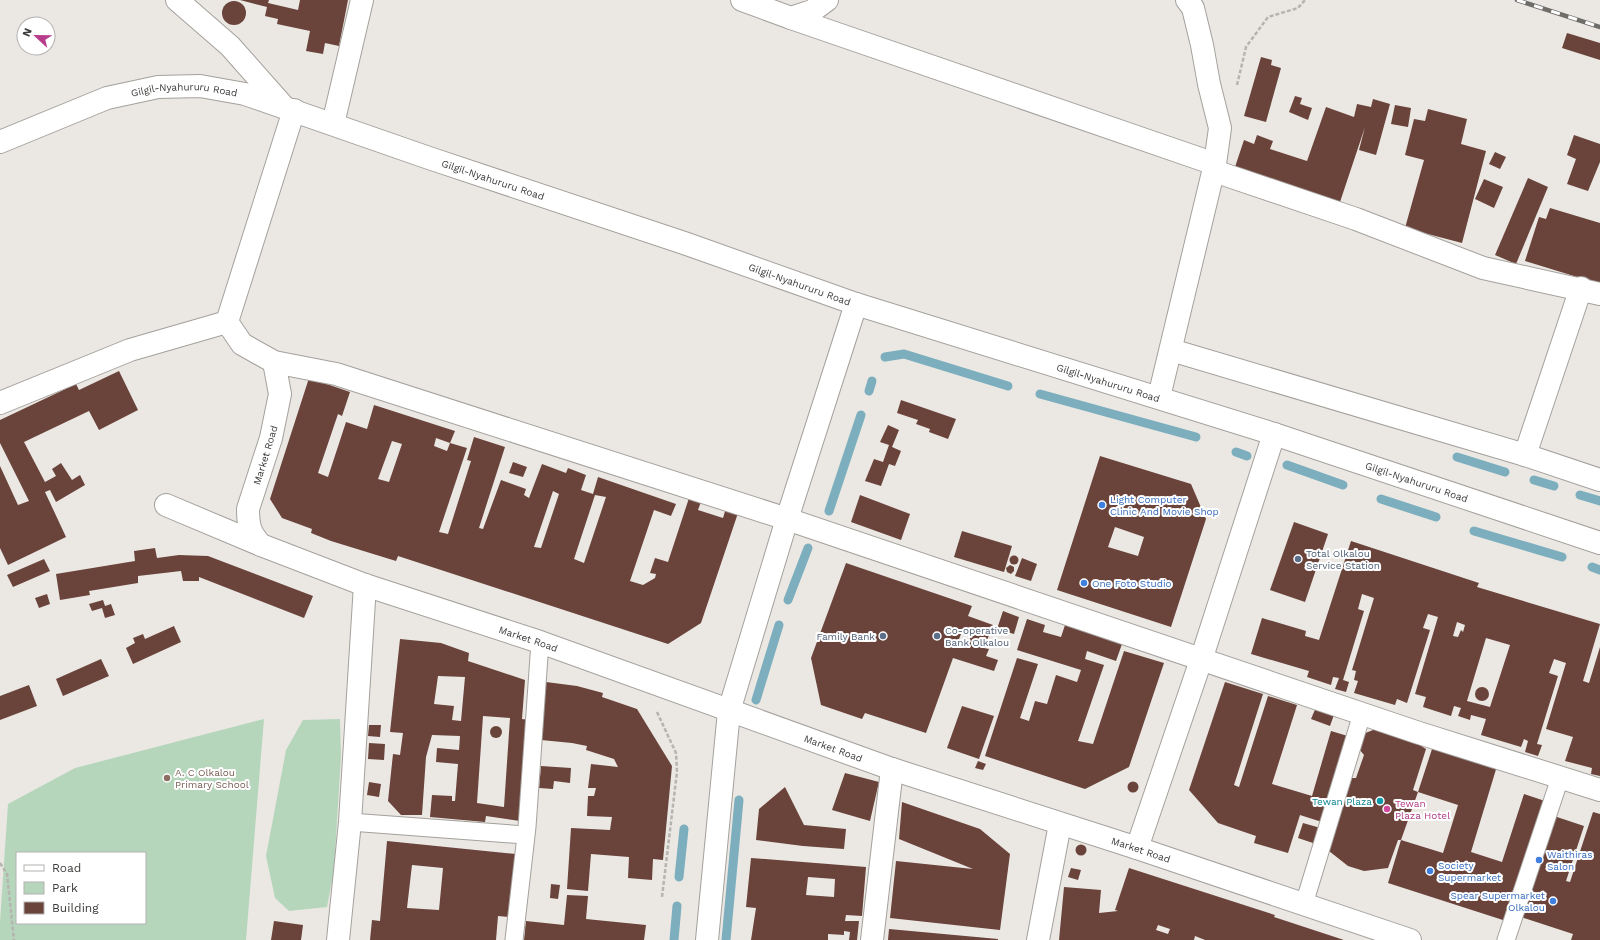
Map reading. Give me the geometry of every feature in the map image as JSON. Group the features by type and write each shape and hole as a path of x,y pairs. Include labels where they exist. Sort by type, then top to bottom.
{"street":[{"path":"177,0 230,46 289,108 227,322"},
{"path":"333,124 362,0"},
{"path":"742,0 1214,167 1356,219 1483,268 1590,291 1525,455"},
{"path":"791,18 812,11 827,0"},
{"path":"1160,397 1214,167 1220,128 1193,8 1187,0"},
{"name":"Gilgil-Nyahururu Road","path":"0,142 107,98 158,86 200,86 245,94 289,108 429,158 684,243 856,304 1160,397 1600,543"},
{"path":"707,940 729,711 787,519 856,304"},
{"path":"227,322 242,344 274,362 336,374 787,519 1362,714 1600,790"},
{"path":"0,403 130,350 227,322"},
{"path":"1171,350 1525,455 1600,480"},
{"name":"Market Road","path":"261,545 252,534 248,521 248,509 271,438 280,394 274,362"},
{"path":"1137,848 1202,660 1274,434"},
{"name":"Market Road","path":"166,505 261,545 365,585 540,642 892,769 1137,848 1410,940"},
{"path":"338,940 350,822 365,585"},
{"path":"872,940 892,769"},
{"path":"1038,940 1060,824"}],"lane":[{"path":"514,940 525,835 540,642"},
{"path":"1304,904 1362,714"},
{"path":"1506,940 1560,778"},
{"path":"350,822 525,835"}],"path":[{"path":"1220,128 1237,85 1246,47 1268,17 1298,8 1305,0"},
{"path":"641,678 676,753 677,772 662,897"},
{"path":"0,863 7,874 14,940"}],"green space":[{"path":"264,719 246,940 0,940 8,804 75,768"},
{"path":"340,719 341,756 334,870 327,907 289,911 275,898 266,856 286,750 303,720"}],"building":[{"path":"240,0 269,0 268,3 298,10 300,0 348,0 339,46 325,43 323,54 306,51 310,31 277,24 278,19 265,16 267,7"},
{"path":"234,1 239,2 245,8 245,18 239,24 234,25 229,24 223,18 222,13 223,8 229,2"},
{"path":"1567,33 1600,43 1600,60 1562,48"},
{"path":"1261,57 1272,60 1271,65 1281,68 1266,122 1244,116"},
{"path":"1295,96 1302,98 1300,104 1312,108 1308,120 1289,112"},
{"path":"1373,99 1390,104 1376,155 1359,150 1365,127 1340,202 1235,167 1244,140 1254,144 1257,135 1273,141 1270,149 1307,161 1326,107 1354,117 1357,104 1371,107"},
{"path":"1395,105 1411,108 1408,127 1391,124"},
{"path":"1428,109 1467,119 1461,144 1486,151 1462,243 1405,228 1424,160 1405,155 1414,119 1425,121"},
{"path":"1574,135 1600,144 1600,162 1588,191 1567,184 1576,159 1567,155"},
{"path":"1495,152 1506,157 1500,169 1489,164"},
{"path":"1528,178 1548,187 1516,264 1495,255"},
{"path":"1484,179 1503,187 1494,208 1475,199"},
{"path":"1550,208 1600,223 1600,284 1525,261 1539,217 1546,219"},
{"path":"119,371 138,410 99,430 89,411 24,442 45,482 56,476 52,469 61,463 72,480 80,475 85,485 56,502 50,490 45,492 66,537 8,565 0,548 0,466 18,505 29,501 0,443 0,420 76,384 79,390"},
{"path":"309,378 350,392 342,416 338,414 318,473 328,477 346,422 367,429 374,405 455,431 450,443 467,448 439,532 448,534 471,461 467,460 474,437 505,447 479,528 483,529 501,480 526,489 524,495 529,498 542,464 566,473 568,468 586,475 581,490 593,494 598,477 676,504 671,516 654,510 630,581 643,585 655,578 656,574 650,573 655,558 668,562 690,495 702,499 698,510 723,518 726,508 738,513 701,623 668,644 398,556 396,561 331,541 311,533 312,529 282,518 270,499","holes":["436,438 450,443 447,451 434,446","392,441 402,444 389,482 378,479","553,491 559,494 541,548 534,547","595,495 606,497 584,563 574,559"]},
{"path":"901,400 956,419 948,439 929,432 930,429 916,424 918,420 897,413"},
{"path":"888,425 899,430 892,447 901,451 895,466 889,464 881,486 865,481 874,459 883,462 889,445 880,442"},
{"path":"1100,456 1191,484 1206,519 1171,627 1057,590","holes":["1115,527 1144,537 1138,556 1108,547"]},
{"path":"513,462 527,467 523,477 509,473"},
{"path":"860,495 910,514 901,540 851,522"},
{"path":"1294,522 1328,534 1305,602 1270,590"},
{"path":"962,531 1012,546 1004,572 954,557"},
{"path":"1351,541 1479,583 1477,587 1600,624 1583,681 1589,683 1600,647 1600,776 1591,774 1592,768 1565,761 1573,737 1546,729 1566,663 1554,659 1549,673 1558,676 1537,744 1542,745 1538,756 1525,752 1528,741 1524,739 1521,747 1481,735 1486,719 1471,715 1470,720 1458,716 1461,708 1454,706 1451,716 1423,707 1426,697 1415,694 1438,617 1428,614 1423,628 1430,630 1407,703 1397,699 1395,705 1354,693 1358,681 1354,680 1356,671 1352,670 1374,598 1362,594 1358,609 1364,611 1343,680 1349,682 1346,692 1335,689 1339,678 1333,677 1331,685 1307,677 1309,671 1251,654 1262,618 1306,631 1305,636 1319,640","holes":["1457,622 1465,625 1463,632 1461,630 1458,637 1453,636","1486,638 1510,645 1490,707 1467,701"]},
{"path":"155,548 157,558 179,555 208,556 313,596 304,618 199,577 199,581 183,581 181,571 138,576 138,583 89,591 90,595 60,600 56,574 135,561 134,551"},
{"path":"1014,555 1019,560 1014,565 1009,560"},
{"path":"1022,558 1037,564 1031,581 1015,576"},
{"path":"44,559 50,571 13,587 7,575"},
{"path":"846,563 972,606 968,616 993,625 984,648 989,649 986,656 998,660 994,671 953,658 926,733 865,713 862,719 821,705 811,658","holes":["963,629 972,632 969,642 959,639"]},
{"path":"1010,565 1014,567 1014,571 1011,574 1007,572 1006,568"},
{"path":"47,594 50,604 39,608 35,598"},
{"path":"103,600 105,606 111,604 115,615 105,618 102,608 92,611 89,604"},
{"path":"1003,611 1019,617 1014,634 997,629"},
{"path":"1027,619 1045,625 1043,632 1061,637 1065,625 1122,644 1116,661 1087,651 1085,659 1104,665 1078,741 1093,744 1124,651 1164,663 1129,767 1085,789 985,756 1017,658 1038,664 1020,718 1029,721 1035,701 1047,704 1056,675 1077,682 1081,670 1017,650"},
{"path":"174,626 181,642 133,664 126,648 135,643 133,638 143,634 145,639"},
{"path":"400,639 441,643 469,653 468,661 525,680 522,719 529,720 520,821 486,816 485,822 430,817 432,795 452,796 452,801 455,801 458,764 436,762 437,748 459,750 460,736 432,735 426,757 422,815 401,815 388,801 393,754 400,755 403,733 390,732","holes":["438,676 465,677 461,721 452,720 454,706 434,704","483,716 510,718 504,807 477,803"]},
{"path":"101,659 109,676 63,696 56,679"},
{"path":"546,682 577,686 603,693 602,697 637,709 672,766 663,860 653,859 652,880 628,878 629,857 591,854 588,891 567,889 571,828 610,830 612,817 587,816 588,796 594,796 596,788 588,788 591,764 618,767 614,759 586,750 587,746 541,740"},
{"path":"1225,682 1263,694 1234,785 1239,787 1268,696 1297,705 1272,784 1312,796 1331,731 1351,737 1325,823 1300,815 1288,853 1254,843 1256,836 1218,823 1189,790"},
{"path":"29,685 37,706 0,720 0,696"},
{"path":"1482,687 1487,689 1489,694 1487,699 1482,701 1477,699 1475,694 1477,689"},
{"path":"1317,705 1335,712 1330,726 1311,719"},
{"path":"962,706 994,716 979,759 947,748"},
{"path":"369,725 381,725 380,737 368,736"},
{"path":"494,726 498,726 502,732 498,738 494,738 490,734 490,730"},
{"name":"Tewan Plaza","path":"1378,728 1410,739 1426,749 1413,790 1418,792 1401,840 1398,840 1388,868 1364,871 1348,866 1329,851 1352,778 1356,778 1364,755 1359,749 1358,736"},
{"path":"369,743 385,744 384,760 368,759"},
{"path":"1433,746 1497,766 1471,852 1502,862 1524,794 1545,801 1506,921 1388,883 1401,840 1443,853 1458,805 1418,792"},
{"path":"978,761 986,764 983,770 975,768"},
{"path":"541,766 571,768 570,783 554,781 553,789 539,788"},
{"path":"845,773 879,782 870,821 832,810"},
{"path":"1133,781 1137,783 1139,787 1137,791 1133,793 1129,791 1127,787 1129,783"},
{"path":"369,782 381,784 379,797 367,795"},
{"path":"785,787 804,825 846,829 844,849 756,840 759,809"},
{"path":"902,802 980,829 1010,854 1000,930 890,918 896,861 973,869 899,839"},
{"path":"1593,812 1600,814 1600,940 1571,940 1573,934 1521,917 1554,816 1584,826 1566,881 1570,882"},
{"path":"1303,823 1324,829 1319,845 1298,838"},
{"path":"387,841 516,854 509,917 498,916 496,940 370,940 372,920 380,921","holes":["412,865 443,868 439,910 407,908"]},
{"path":"1079,845 1083,845 1085,846 1085,854 1079,855 1076,852 1076,848"},
{"path":"751,858 866,867 862,916 846,915 845,921 859,921 857,940 849,940 850,932 844,931 844,935 828,934 828,940 751,940 756,908 746,907","holes":["808,877 835,879 834,897 806,895"]},
{"path":"1071,868 1081,870 1078,880 1068,877"},
{"path":"1129,868 1275,915 1274,917 1344,940 1205,940 1195,936 1194,940 1059,940 1064,887 1101,890 1099,913 1118,911 1115,910","holes":["1158,925 1170,929 1168,934 1156,930"]},
{"path":"551,884 560,885 558,899 550,898"},
{"path":"567,895 588,896 586,919 646,925 644,940 524,940 526,921 564,925"},
{"path":"274,921 303,925 301,940 271,940"},
{"path":"889,929 998,939 998,940 888,940"}],"waterway":[{"path":"885,357 904,354 1008,386"},
{"path":"869,391 872,381"},
{"path":"1040,394 1196,437"},
{"path":"829,511 861,415"},
{"path":"1236,452 1247,456"},
{"path":"1457,457 1505,472"},
{"path":"1287,465 1343,485"},
{"path":"1534,480 1554,486"},
{"path":"1580,495 1600,501"},
{"path":"1381,499 1436,517"},
{"path":"1474,531 1562,557"},
{"path":"788,600 808,548"},
{"path":"1592,567 1600,570"},
{"path":"756,700 779,625"},
{"path":"726,940 739,800"},
{"path":"679,877 684,829"},
{"path":"674,940 677,906"}],"railway":[{"path":"1517,0 1600,27"}],"place":[{"name":"Light Computer Clinic And Movie Shop","path":"1102,505"},
{"name":"Total Olkalou Service Station","path":"1298,559"},
{"name":"One Foto Studio","path":"1084,583"},
{"name":"Family Bank","path":"883,636"},
{"name":"Co-operative Bank Olkalou","path":"937,636"},
{"name":"A. C Olkalou Primary School","path":"167,778"},
{"name":"Tewan Plaza","path":"1380,801"},
{"name":"Tewan Plaza Hotel","path":"1387,809"},
{"name":"Waithiras Salon","path":"1539,860"},
{"name":"Society Supermarket","path":"1430,871"},
{"name":"Spear Supermarket Olkalou","path":"1553,901"}]}
